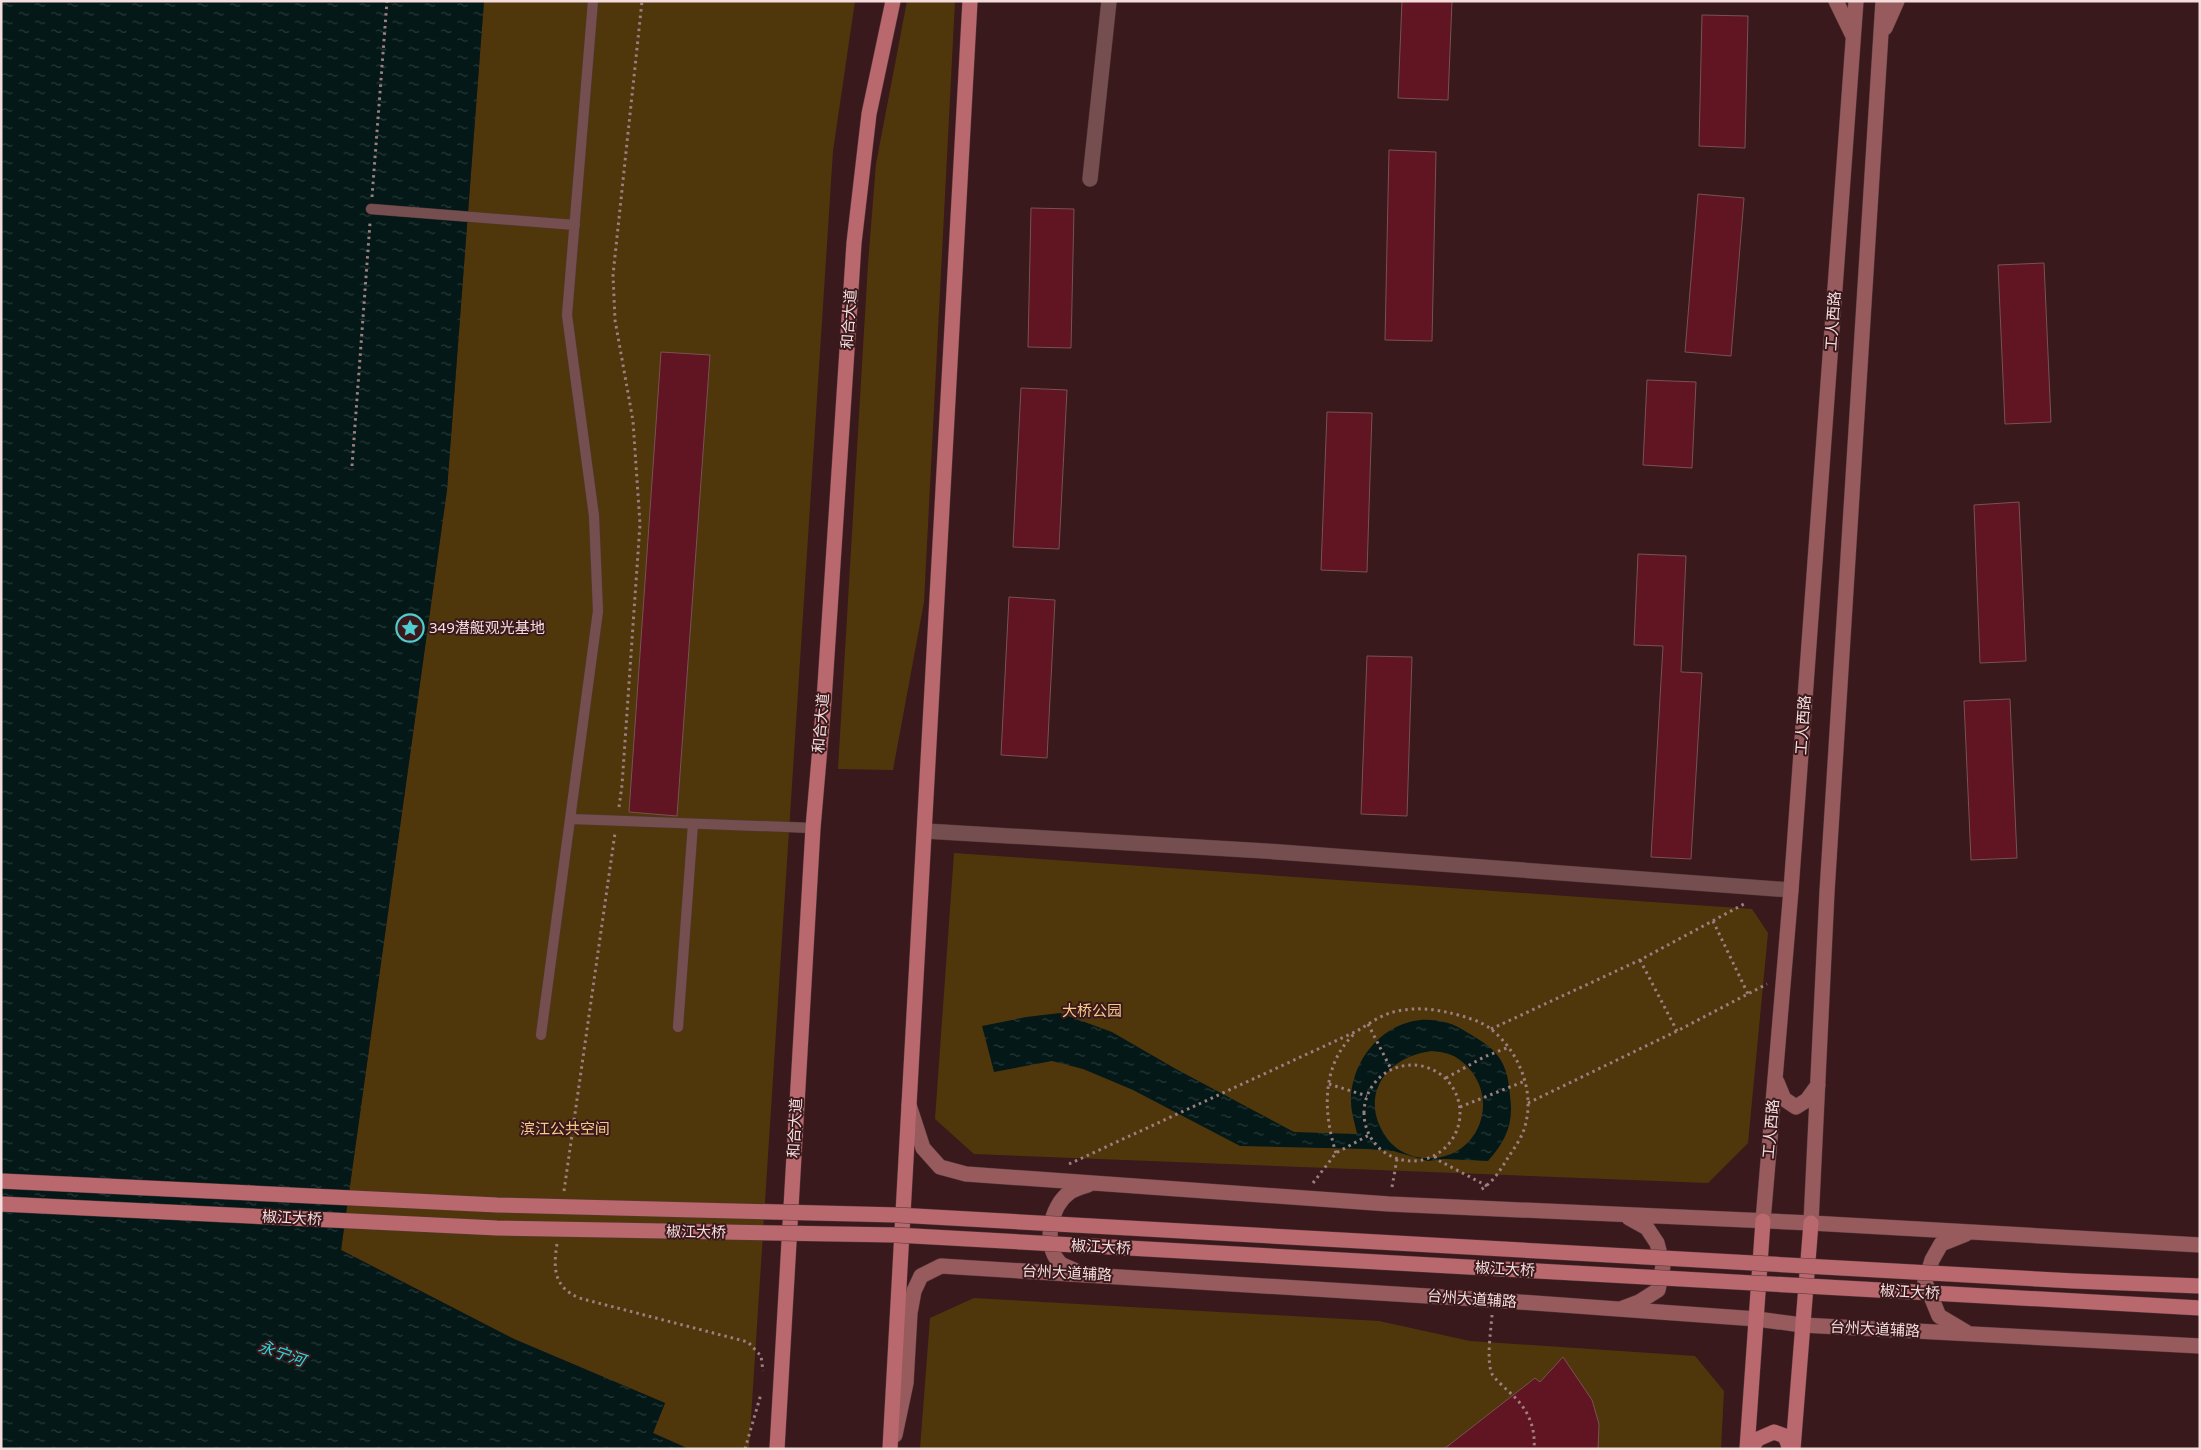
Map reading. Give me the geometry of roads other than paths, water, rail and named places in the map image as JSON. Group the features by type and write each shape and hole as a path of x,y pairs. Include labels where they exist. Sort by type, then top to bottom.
{"main road":[{"name":"和合大道","path":"778,1442 813,828 824,701 854,244 869,114 893,1"},
{"path":"891,1446 970,1"},
{"path":"1836,1 1854,39"},
{"name":"工人西路","path":"1748,1449 1763,1222 1791,890 1856,1"},
{"name":"工人西路","path":"1792,1449 1811,1223 1827,892 1883,1"},
{"path":"1881,39 1897,1"},
{"path":"1775,1079 1784,1100 1796,1107 1807,1100 1818,1085"},
{"path":"909,1102 923,1148 940,1167 966,1174 1301,1199 1625,1216 1811,1223 2200,1245"},
{"name":"椒江大桥","path":"1,1181 496,1205 897,1215 2064,1281 2200,1286"},
{"path":"1084,1274 1060,1264 1052,1251 1049,1231 1058,1205 1070,1192 1094,1183"},
{"name":"椒江大桥","path":"1,1204 497,1228 896,1235 2200,1308"},
{"path":"1619,1310 1639,1302 1658,1290 1663,1266 1657,1243 1647,1228 1625,1216"},
{"path":"1968,1334 1939,1316 1925,1282 1932,1260 1941,1244 1972,1232"},
{"name":"台州大道辅路","path":"891,1446 906,1383 912,1298 921,1276 941,1266 1492,1300 1757,1319 1802,1325 2200,1346"},
{"path":"1748,1449 1758,1439 1774,1432 1785,1436 1792,1449"}],"street":[{"path":"1090,179 1109,1"},
{"path":"925,831 1266,851 1791,890"}],"lane":[{"path":"541,1035 572,819 598,611 594,516 567,315 593,1"},
{"path":"371,209 575,225"},
{"path":"572,819 813,828"},
{"path":"678,1027 693,824"}],"water":[{"name":"永宁河","path":"1,1 484,1 447,490 341,1250 514,1339 665,1403 653,1433 689,1449 1,1449"},
{"path":"1060,1013 1112,1032 1176,1069 1294,1132 1357,1134 1351,1105 1353,1083 1368,1051 1379,1039 1393,1029 1409,1022 1426,1020 1444,1022 1460,1028 1481,1041 1498,1056 1505,1070 1509,1086 1510,1123 1500,1146 1488,1161 1444,1159 1428,1161 1393,1151 1367,1149 1240,1146 1133,1090 1083,1069 1052,1061 994,1072 982,1026 1026,1017","holes":["1432,1051 1454,1056 1472,1072 1480,1088 1483,1105 1480,1122 1473,1137 1461,1149 1445,1156 1419,1158 1403,1152 1386,1137 1378,1122 1375,1107 1376,1093 1381,1080 1401,1061 1416,1054"]}],"place":[{"name":"349潜艇观光基地","path":"410,628"}],"park label":[{"name":"大桥公园","path":"1092,1011"},
{"name":"滨江公共空间","path":"565,1129"}]}
